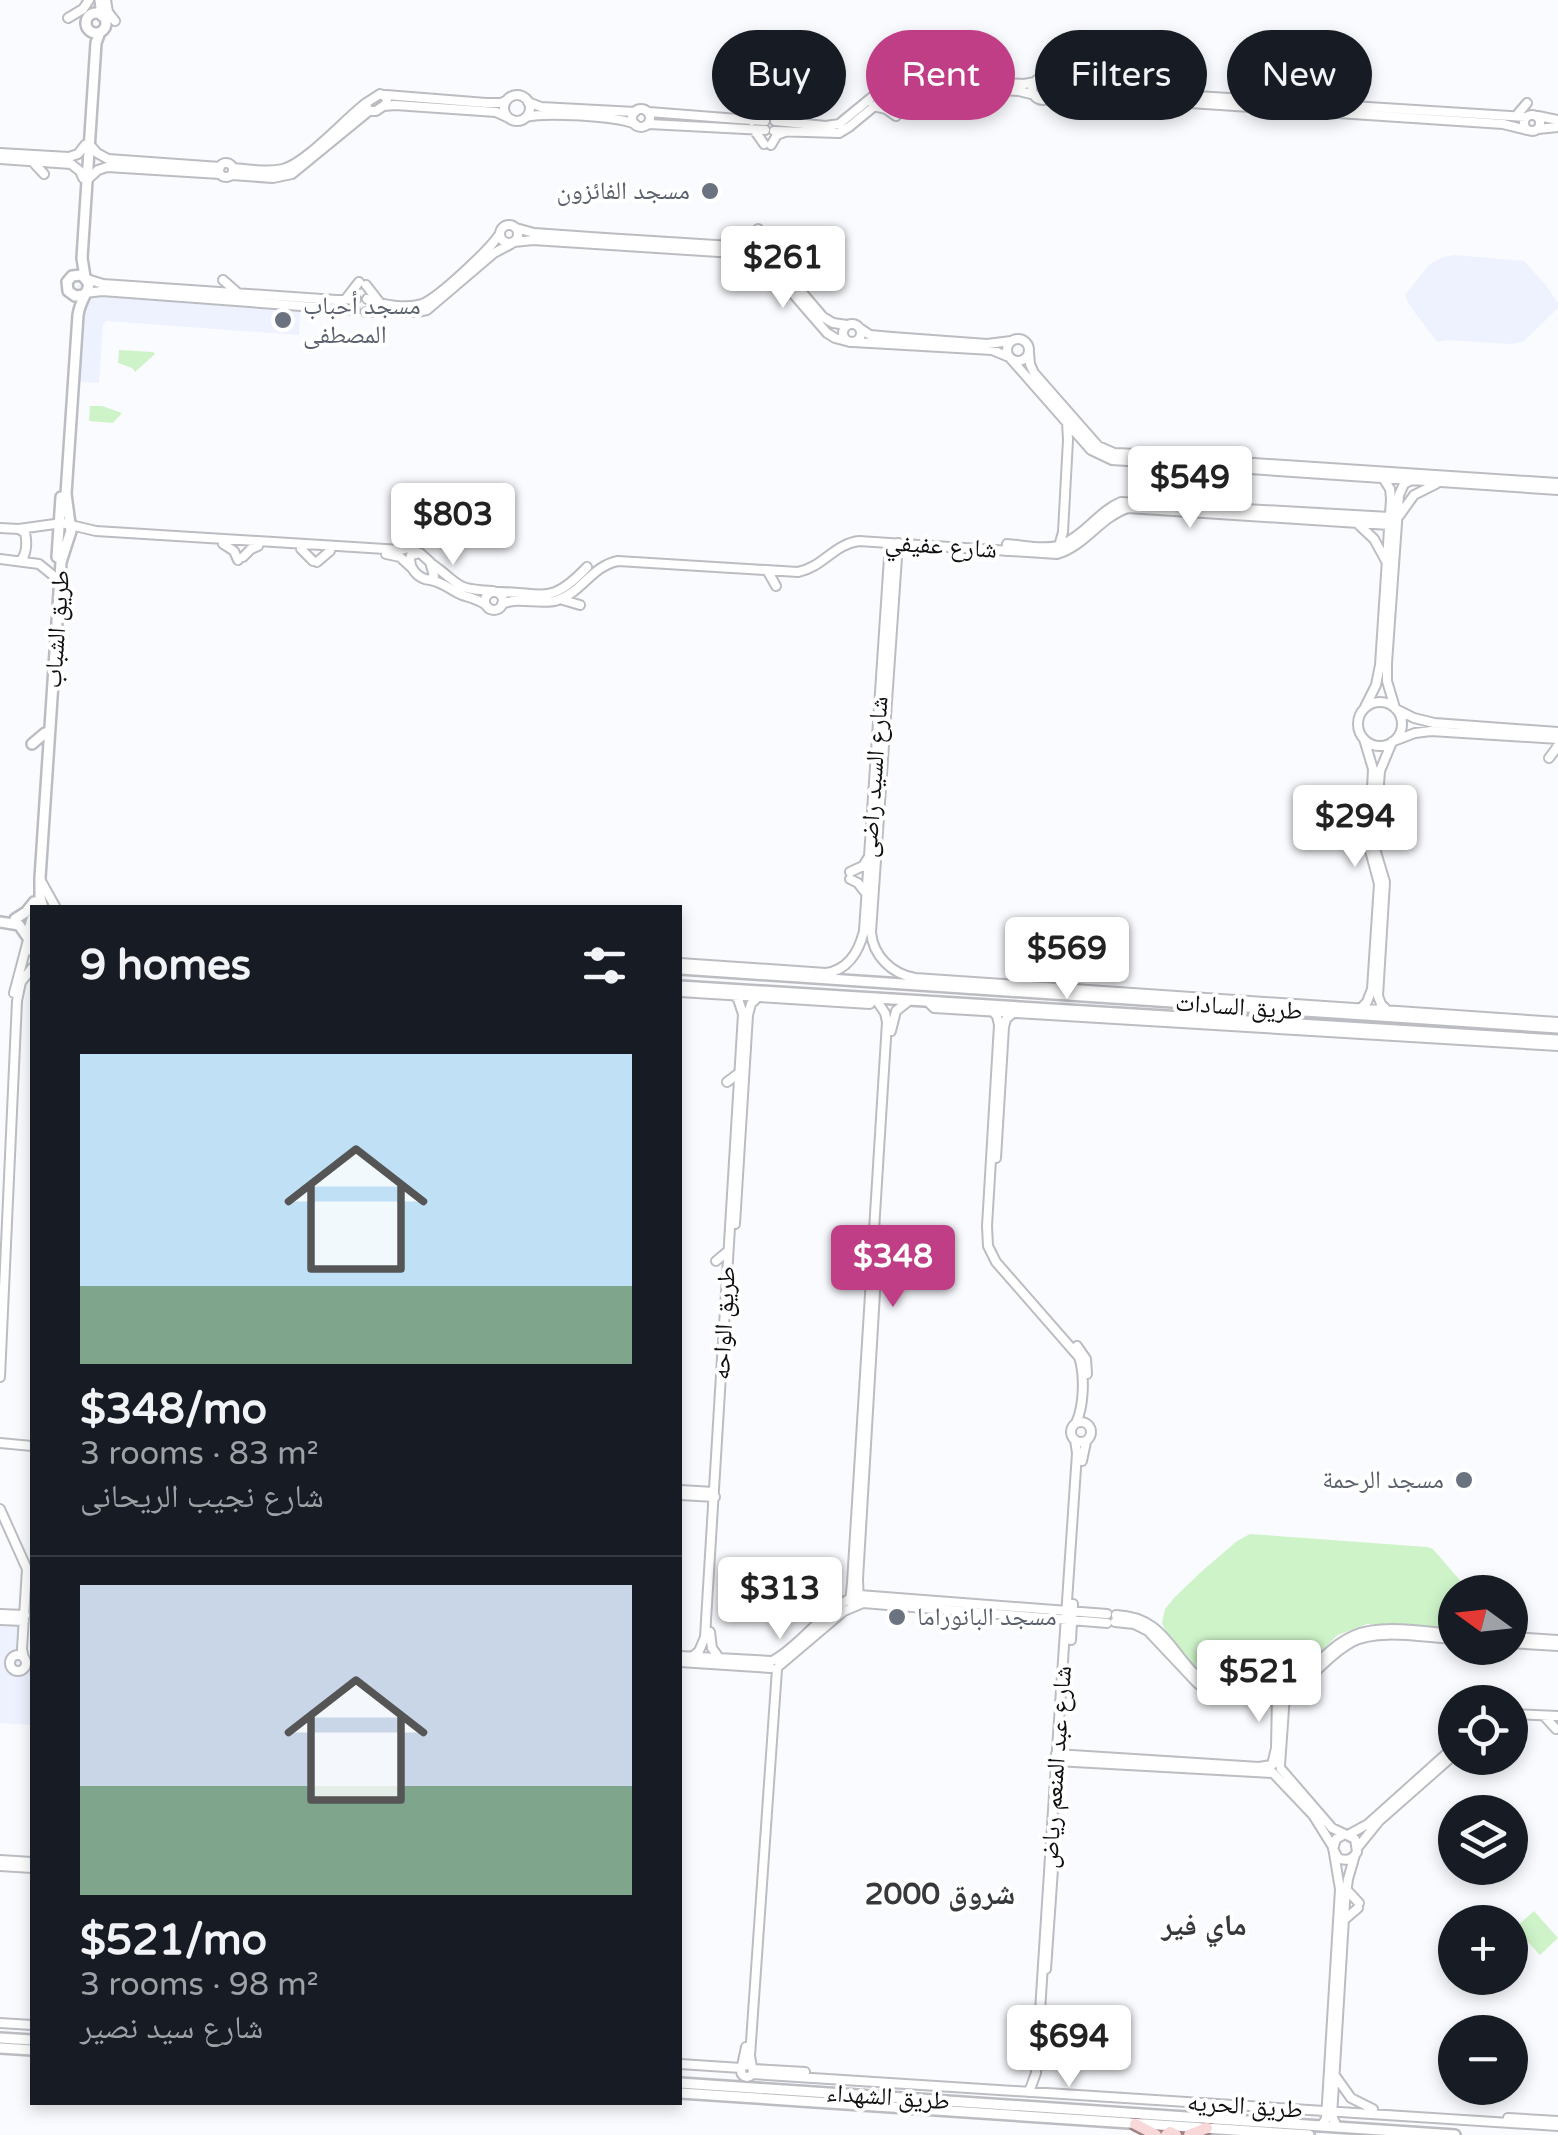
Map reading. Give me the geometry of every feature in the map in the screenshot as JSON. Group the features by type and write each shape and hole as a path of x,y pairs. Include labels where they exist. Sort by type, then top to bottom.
{"main road":[{"path":"96,32 86,25 96,15 97,0"},
{"path":"85,179 78,260 67,284 72,295 79,296 85,294 89,284 82,258 87,144 96,32 105,23 96,15"},
{"path":"72,276 86,278"},
{"name":"طريق الشباب","path":"47,732 56,577 70,530 66,494 78,315 85,294"},
{"name":"طريق الشباب","path":"37,905 61,562 70,530 72,295"},
{"path":"47,732 58,748 45,760 32,746 47,732"},
{"name":"طريق الشباب","path":"37,905 45,760"},
{"path":"15,918 30,910"},
{"path":"0,920 30,920"},
{"path":"0,920 20,925 30,945"},
{"path":"28,939 30,930"},
{"name":"طريق السادات","path":"682,966 795,977 1554,1025"},
{"path":"795,977 807,972"},
{"path":"904,976 920,985"},
{"name":"طريق السادات","path":"682,989 1077,1013 1101,1011 1145,1018 1435,1032 1558,1043"},
{"path":"1040,1008 1047,1001 1041,993"},
{"path":"1062,994 1056,1002 1062,1010"},
{"path":"1285,1003 1306,1010"},
{"path":"1101,1011 1112,1018"},
{"path":"1435,1032 1437,1020"},
{"path":"1454,1021 1454,1034"},
{"path":"0,2038 30,2040"},
{"path":"0,2048 30,2050"},
{"name":"طريق الشهداء","path":"682,2083 1455,2135"},
{"name":"طريق الشهداء","path":"682,2093 1309,2135"},
{"path":"837,2094 850,2099 850,2104"},
{"path":"967,2103 967,2108 976,2113"},
{"path":"1135,2124 1156,2135"},
{"path":"1189,2135 1206,2128"},
{"path":"1166,2135 1176,2135"}],"street":[{"path":"68,18 97,0 115,22"},
{"path":"1019,88 1035,82"},
{"path":"1035,85 1035,96"},
{"path":"1015,88 1035,96"},
{"path":"32,161 46,173 87,144 113,163 220,171 225,178 233,171 273,178 290,176 378,95 400,101 492,108 517,121 545,111 642,109 839,133 866,111"},
{"path":"384,106 388,101 386,95"},
{"path":"492,108 519,96 545,111 621,120 642,127 748,124 770,107 790,128"},
{"path":"508,100 504,108 508,117"},
{"path":"368,107 376,111 400,101"},
{"path":"1207,101 1503,120 1532,114 1558,124"},
{"path":"526,117 528,102"},
{"path":"1527,102 1521,117 1527,130"},
{"path":"635,112 635,124"},
{"path":"648,112 648,124"},
{"path":"1538,116 1538,129"},
{"path":"1503,120 1532,132 1558,124"},
{"path":"748,124 768,145 790,128"},
{"path":"0,156 62,161"},
{"path":"0,156 62,161 74,166 85,179 113,163"},
{"path":"339,302 360,313 426,302 490,247 506,225 534,236 774,256"},
{"path":"499,235 504,243 512,243 518,237 516,228"},
{"path":"744,246 758,230"},
{"path":"85,294 102,288 339,302 362,297 417,312 427,310 494,253 534,236"},
{"path":"757,244 762,258 818,317 833,323 856,324 870,335 892,341"},
{"path":"675,246 770,246 831,336 852,342 987,347 1017,338 1023,340 1029,347 1030,374 1085,443 1101,456 1113,460 1125,457"},
{"path":"788,276 792,263 800,257"},
{"path":"86,278 102,288"},
{"path":"196,293 220,280 242,296"},
{"path":"339,302 363,284 385,306"},
{"path":"355,310 356,299"},
{"path":"366,312 367,299"},
{"path":"847,325 843,334 852,342"},
{"path":"852,342 860,338 861,329"},
{"path":"1011,341 1007,347 1010,358 1098,446 1125,457 1558,486"},
{"path":"987,347 1020,361 1029,353"},
{"path":"1059,546 1067,422"},
{"path":"1072,539 1067,530 1072,453 1085,443"},
{"path":"1335,471 1411,480 1470,480"},
{"path":"1383,478 1394,499 1379,675 1358,723 1373,769 1375,847 1384,875 1378,996 1381,1004 1395,1013"},
{"path":"1394,499 1411,480"},
{"path":"1392,521 1414,495 1441,482"},
{"name":"شارع عفيفي","path":"1009,548 1062,553 1072,548 1115,504 1132,501 1392,521"},
{"name":"شارع عفيفي","path":"767,570 779,583 812,568 849,542 1059,546 1097,523 1133,508 1355,523 1392,521"},
{"path":"1355,523 1374,540 1389,567 1386,669 1388,688 1402,723 1380,772 1373,818"},
{"path":"0,528 395,555 430,580 443,578 464,589 539,596 554,594 590,570 620,560 798,572"},
{"path":"19,529 26,537 25,555 20,562"},
{"path":"154,537 412,551 430,562 460,594 494,610 516,600 580,604"},
{"path":"879,542 893,557 908,544"},
{"name":"شارع السيد راضى","path":"861,942 894,543"},
{"path":"223,544 240,558 258,546"},
{"path":"301,549 315,562 330,551"},
{"path":"412,551 412,568"},
{"name":"شارع السيد راضى","path":"872,940 893,557"},
{"path":"0,559 39,564 56,577"},
{"path":"430,562 435,574 430,580"},
{"path":"559,600 572,592 590,570"},
{"path":"495,592 503,598 502,604"},
{"path":"486,605 485,597 495,592"},
{"path":"1365,707 1383,702 1434,724 1558,743 1549,758"},
{"path":"1364,739 1378,746 1426,731 1558,732"},
{"path":"866,894 850,876 868,858"},
{"path":"40,878 54,905"},
{"path":"0,1288 14,990 28,939"},
{"path":"682,966 826,973 837,971 850,960 861,942 872,940 884,961 904,976 1091,994"},
{"path":"1360,1009 1371,994 1377,964"},
{"path":"0,1376 17,1003 21,982 30,971"},
{"path":"732,992 870,1004 875,998 889,1023 856,1601"},
{"name":"طريق الواحه","path":"720,1659 708,1633 745,1017 732,992"},
{"path":"1121,996 1285,1003 1306,1010 1360,1009 1554,1025"},
{"name":"طريق الواحه","path":"712,1552 739,1072 745,1017 758,997"},
{"path":"889,1023 900,1006 910,1000"},
{"path":"989,1008 1013,1013 1145,1018"},
{"path":"989,1008 1002,1027"},
{"path":"1013,1013 1002,1027 992,1243 1034,1301 1084,1355 1087,1367 1082,1420 1071,1432 1080,1445 1092,1433 1082,1420"},
{"path":"1313,1028 1390,1036 1492,1039"},
{"path":"1357,1033 1372,1044 1390,1036"},
{"path":"738,1094 727,1084 739,1072"},
{"path":"733,1169 724,1157 734,1145"},
{"path":"726,1275 715,1263 728,1251"},
{"name":"شارع عبد المنعم رياض","path":"1030,2090 1036,2073 1080,1445"},
{"path":"0,1446 30,1448"},
{"path":"699,1494 714,1479"},
{"path":"682,1492 716,1495"},
{"path":"699,1494 712,1512"},
{"path":"0,1509 26,1566 18,1647 24,1660"},
{"path":"0,1519 22,1566 22,1618"},
{"path":"682,1659 774,1665 856,1601 909,1602 1139,1619 1152,1625 1190,1671 1207,1683 1223,1690 1256,1694 1281,1695 1297,1690"},
{"path":"1070,1615 1086,1620 1111,1618"},
{"name":"شارع عبد المنعم رياض","path":"1065,1670 1072,1629 1070,1615"},
{"path":"0,1617 22,1618"},
{"path":"1072,1629 1086,1620"},
{"path":"1357,1851 1344,1860 1334,1850 1275,1768 1281,1695 1340,1643 1362,1632 1379,1629 1438,1634"},
{"name":"طريق الواحه","path":"692,1657 708,1633"},
{"path":"1275,1768 1284,1717 1297,1690 1343,1649 1360,1638 1380,1635 1438,1636"},
{"path":"1528,1641 1558,1643"},
{"path":"682,1659 774,1665"},
{"path":"0,1661 24,1660"},
{"path":"0,1661 17,1671 24,1660"},
{"path":"752,2088 745,2056 774,1665"},
{"path":"1281,1695 1284,1717"},
{"path":"1528,1712 1558,1714"},
{"path":"1528,1713 1558,1714"},
{"path":"1541,1715 1556,1729"},
{"path":"1058,1758 1275,1768 1329,1824 1355,1839 1357,1851"},
{"path":"1310,2105 1330,2091 1334,2073 1340,1889 1336,1839 1368,1824 1438,1764"},
{"path":"1322,2126 1329,2109 1346,1889 1357,1851 1376,1824 1438,1766"},
{"path":"0,1863 30,1865"},
{"path":"1344,1920 1358,1905 1346,1889"},
{"name":"شارع عبد المنعم رياض","path":"1043,2091 1039,2073 1049,1895"},
{"path":"0,2020 30,2022"},
{"name":"طريق الحريه","path":"682,2066 1557,2124"},
{"path":"739,2087 747,2072"},
{"path":"1334,2073 1352,2098 1373,2110"},
{"name":"طريق الحريه","path":"1043,2091 1310,2105 1509,2121"},
{"path":"1330,2091 1349,2108"},
{"path":"1329,2109 1337,2127"}],"shaded area":[{"path":"1454,255 1524,261 1545,284 1558,308 1523,342 1437,342 1405,295 1430,264"},
{"path":"78,285 301,300 299,335 106,321 99,383 81,382 72,368"},
{"path":"0,1617 22,1618 19,1660 30,1662 30,1725 0,1723"}],"green space":[{"path":"119,350 155,354 135,372 118,363"},
{"path":"90,406 122,413 113,423 89,421"},
{"path":"1250,1534 1427,1547 1455,1575 1438,1575 1438,1628 1367,1624 1338,1635 1283,1686 1229,1688 1202,1674 1162,1623 1165,1609 1174,1598 1237,1541"},
{"path":"1534,1911 1558,1938 1540,1955 1528,1942 1528,1916"}],"place":[{"name":"مسجد الفائزون","path":"710,191"},
{"name":"مسجد أحباب المصطفى","path":"283,320"},
{"name":"مسجد الرحمة","path":"1464,1480"},
{"name":"مسجد البانوراما","path":"897,1617"}],"district":[{"name":"شروق 2000","path":"940,1894"},
{"name":"ماي فير","path":"1204,1925"}]}
